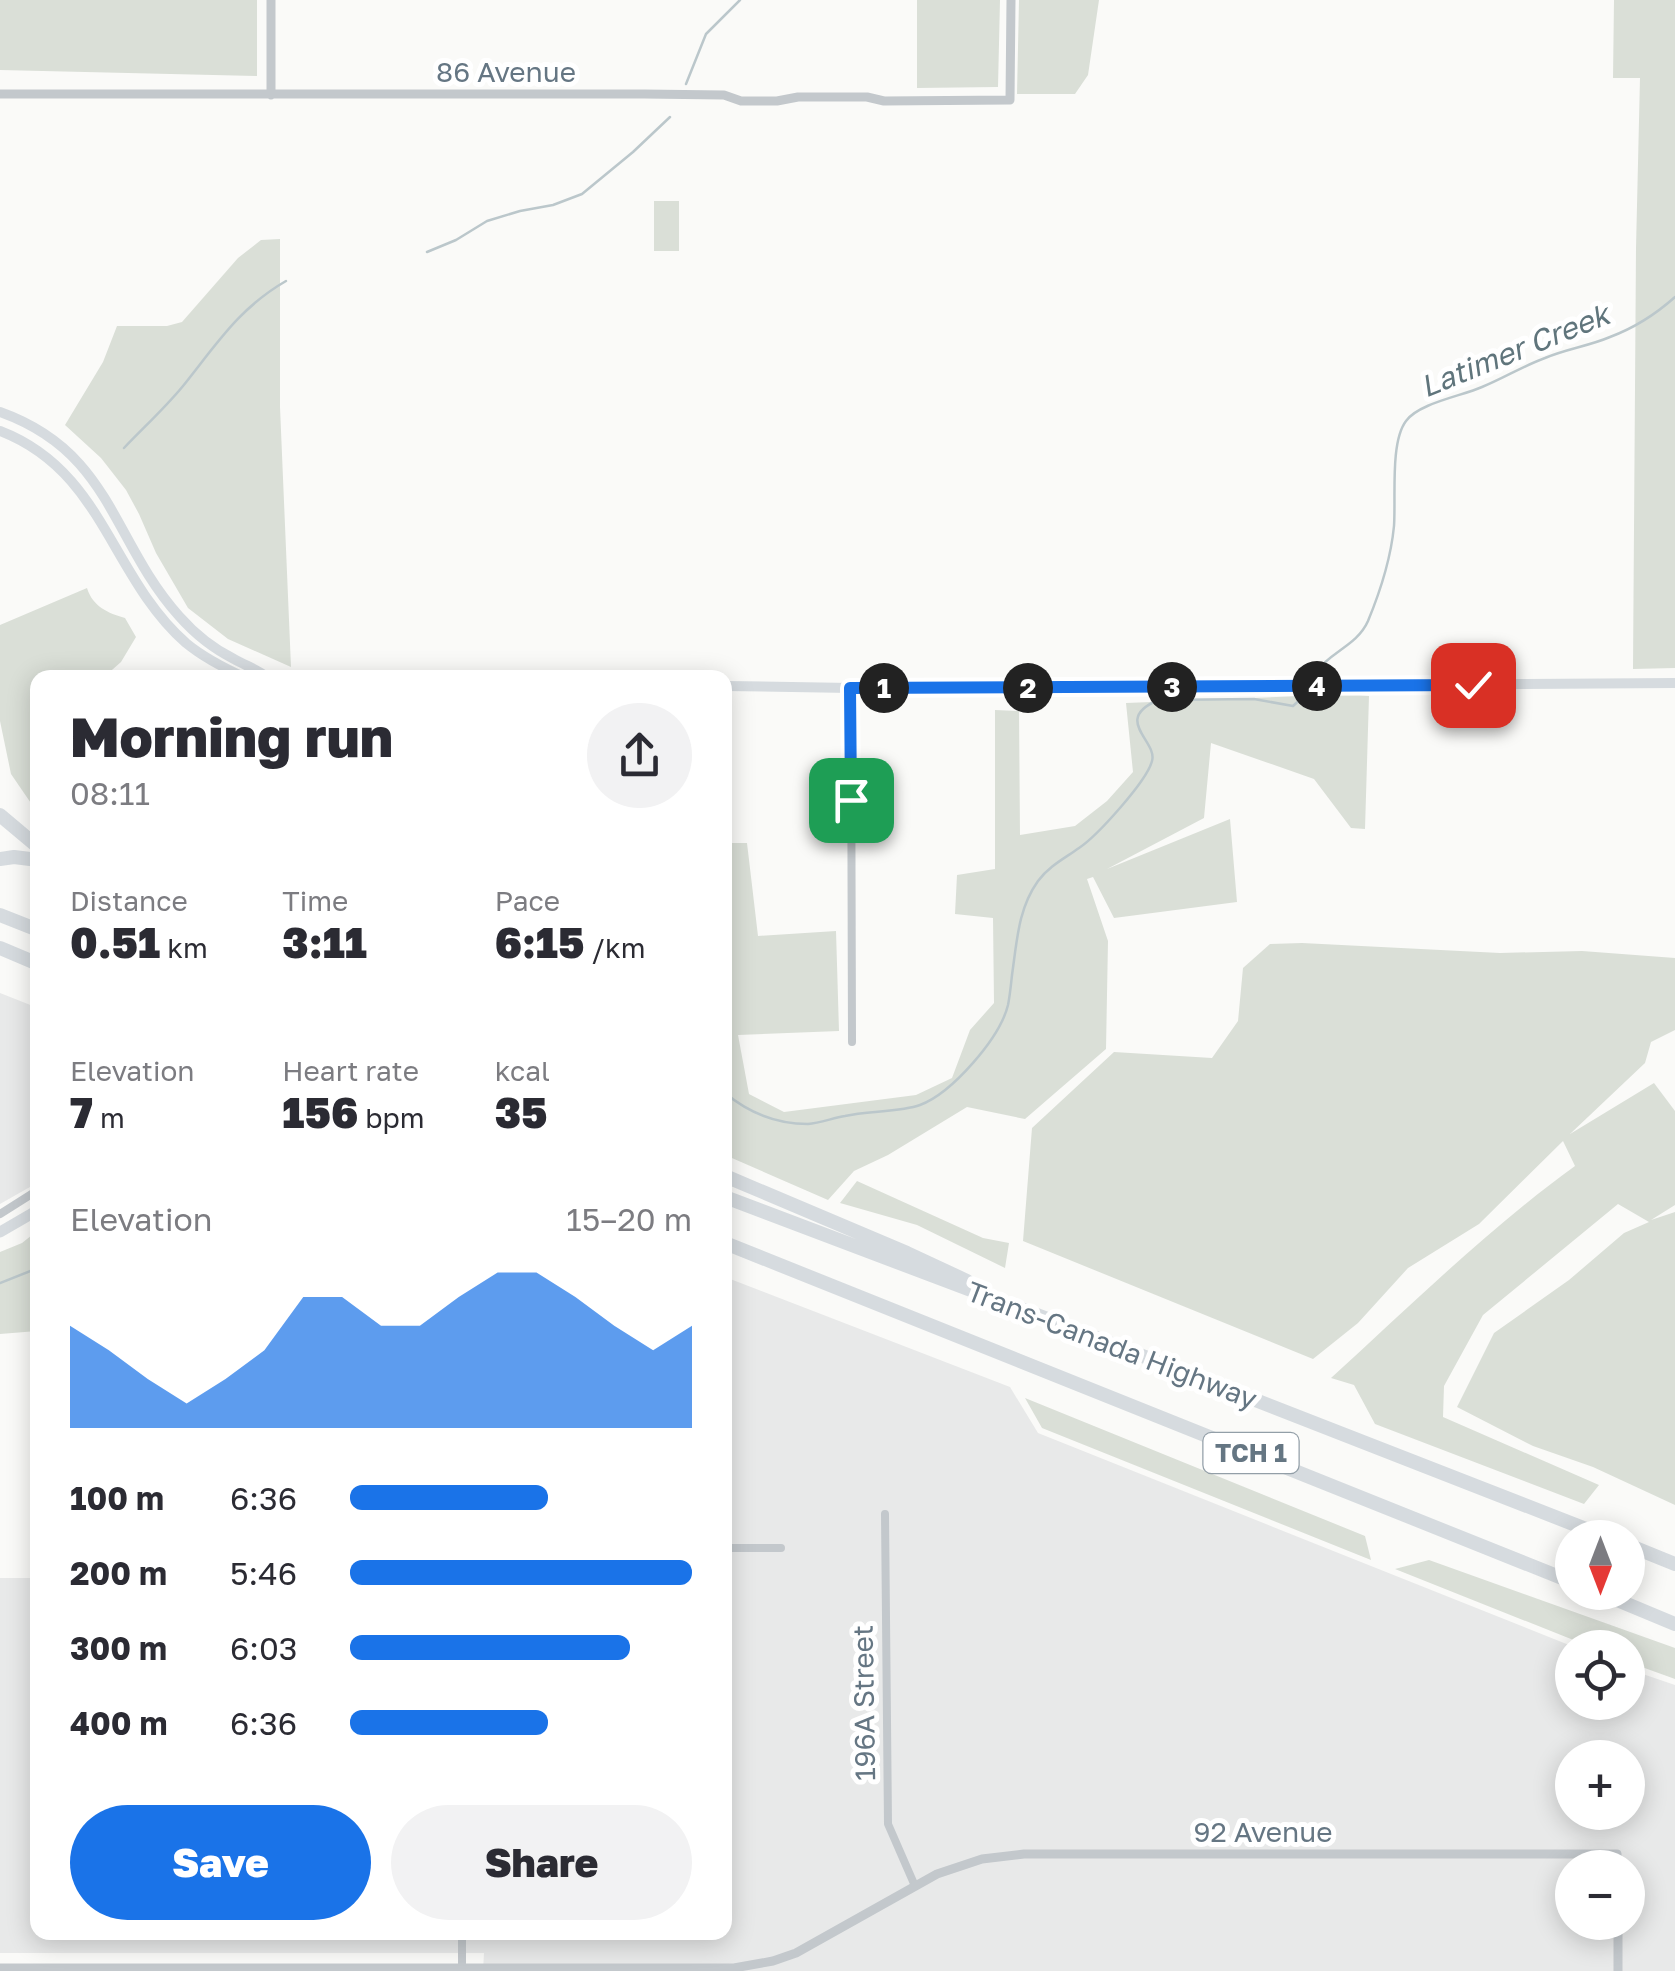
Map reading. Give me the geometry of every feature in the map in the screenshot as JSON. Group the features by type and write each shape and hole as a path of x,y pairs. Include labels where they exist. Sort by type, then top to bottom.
{"highway":[{"path":"0,815 30,840"},
{"path":"0,860 30,859"},
{"path":"0,915 30,927"},
{"path":"0,948 30,961"},
{"path":"732,1179 907,1252 1058,1323"},
{"name":"Trans-Canada Highway","path":"732,1200 1564,1520"},
{"name":"Trans-Canada Highway","path":"732,1246 1555,1575"},
{"path":"1645,1552 1675,1564"},
{"path":"1641,1610 1675,1623"}],"main road":[{"path":"0,412 24,421 72,455 106,497 139,558 180,618 215,648 257,670"},
{"path":"0,431 40,451 68,476 85,496 150,601 188,645 232,670"},
{"path":"732,686 1675,684"},
{"path":"0,1232 30,1215"}],"street":[{"path":"271,0 271,95"},
{"name":"86 Avenue","path":"0,94 644,94 724,95 740,101 778,101 798,96 884,101 1010,100 1011,0"},
{"path":"850,688 852,1042"},
{"path":"0,1214 30,1195"},
{"name":"196A Street","path":"885,1514 888,1824 914,1886"},
{"path":"732,1548 781,1548"},
{"name":"92 Avenue","path":"0,1968 718,1969 773,1961 810,1946 914,1886 965,1864 1024,1854 1555,1854"},
{"path":"462,1940 462,1970"},
{"path":"1618,1940 1618,1971"}],"shaded area":[{"path":"0,0 257,0 257,76 0,70"},
{"path":"917,0 1000,0 998,87 917,88"},
{"path":"1019,0 1099,0 1088,75 1075,94 1017,94"},
{"path":"1614,0 1675,0 1675,668 1633,669 1640,78 1613,78"},
{"path":"654,201 679,201 679,251 654,251"},
{"path":"280,239 280,407 291,667 228,639 188,608 126,490 101,458 65,425 103,362 117,326 167,326 182,322 238,258 261,240"},
{"path":"87,588 102,608 125,618 136,637 112,670 30,670 30,802 11,774 0,721 0,625"},
{"path":"1369,696 1365,829 1351,828 1314,779 1211,743 1204,818 1107,869 1230,819 1237,902 1114,918 1093,877 1087,879 1108,941 1106,1049 1025,1119 967,1107 854,1171 828,1200 732,1158 732,843 747,843 758,936 836,931 839,1031 738,1035 749,1094 784,1112 916,1095 952,1078 970,1030 994,1003 993,918 955,914 957,875 995,869 995,710 1019,711 1020,835 1075,826 1107,801 1133,772 1126,703"},
{"path":"1270,944 1500,953 1582,951 1675,958 1675,1030 1651,1042 1645,1063 1570,1134 1654,1083 1675,1111 1675,1205 1651,1220 1675,1212 1675,1505 1593,1467 1533,1446 1457,1407 1494,1333 1569,1280 1624,1233 1649,1222 1618,1204 1483,1315 1444,1386 1443,1417 1599,1485 1584,1504 1375,1424 1354,1385 1331,1378 1480,1242 1575,1166 1563,1141 1479,1224 1408,1268 1358,1323 1313,1359 1023,1241 1032,1128 1114,1052 1212,1058 1238,1021 1243,968"},
{"path":"0,993 30,1005 30,1187 0,1204"},
{"path":"857,1181 983,1238 1009,1243 1005,1268 917,1225 840,1203"},
{"path":"30,1237 30,1332 0,1334 0,1252"},
{"path":"732,1280 1010,1387 1038,1433 1555,1639 1555,1720 1645,1720 1645,1675 1675,1685 1675,1971 483,1971 484,1953 0,1953 0,1578 30,1578 30,1940 732,1940"},
{"path":"1025,1398 1365,1536 1371,1560 1042,1428"},
{"path":"1429,1560 1555,1605 1555,1610 1569,1610 1625,1630 1555,1633 1395,1569"},
{"path":"1645,1637 1675,1648 1675,1679 1645,1668"}],"waterway":[{"path":"686,84 706,34 740,0"},
{"path":"427,252 487,221 582,194 670,117"},
{"path":"124,448 176,394 241,315 286,281"},
{"name":"Latimer Creek","path":"1314,674 1363,630 1377,598 1393,538 1396,456 1406,421 1430,405 1619,333 1675,297"},
{"name":"Latimer Creek","path":"732,1098 764,1116 808,1124 912,1107 933,1099 973,1063 1003,1018 1022,914 1038,881 1097,832 1148,770 1152,753 1137,723 1138,715 1158,700 1254,699 1293,706 1304,696"},
{"name":"Latimer Creek","path":"0,1283 30,1271"}],"route":[{"path":"851,800 850,688 1473,685"}]}
